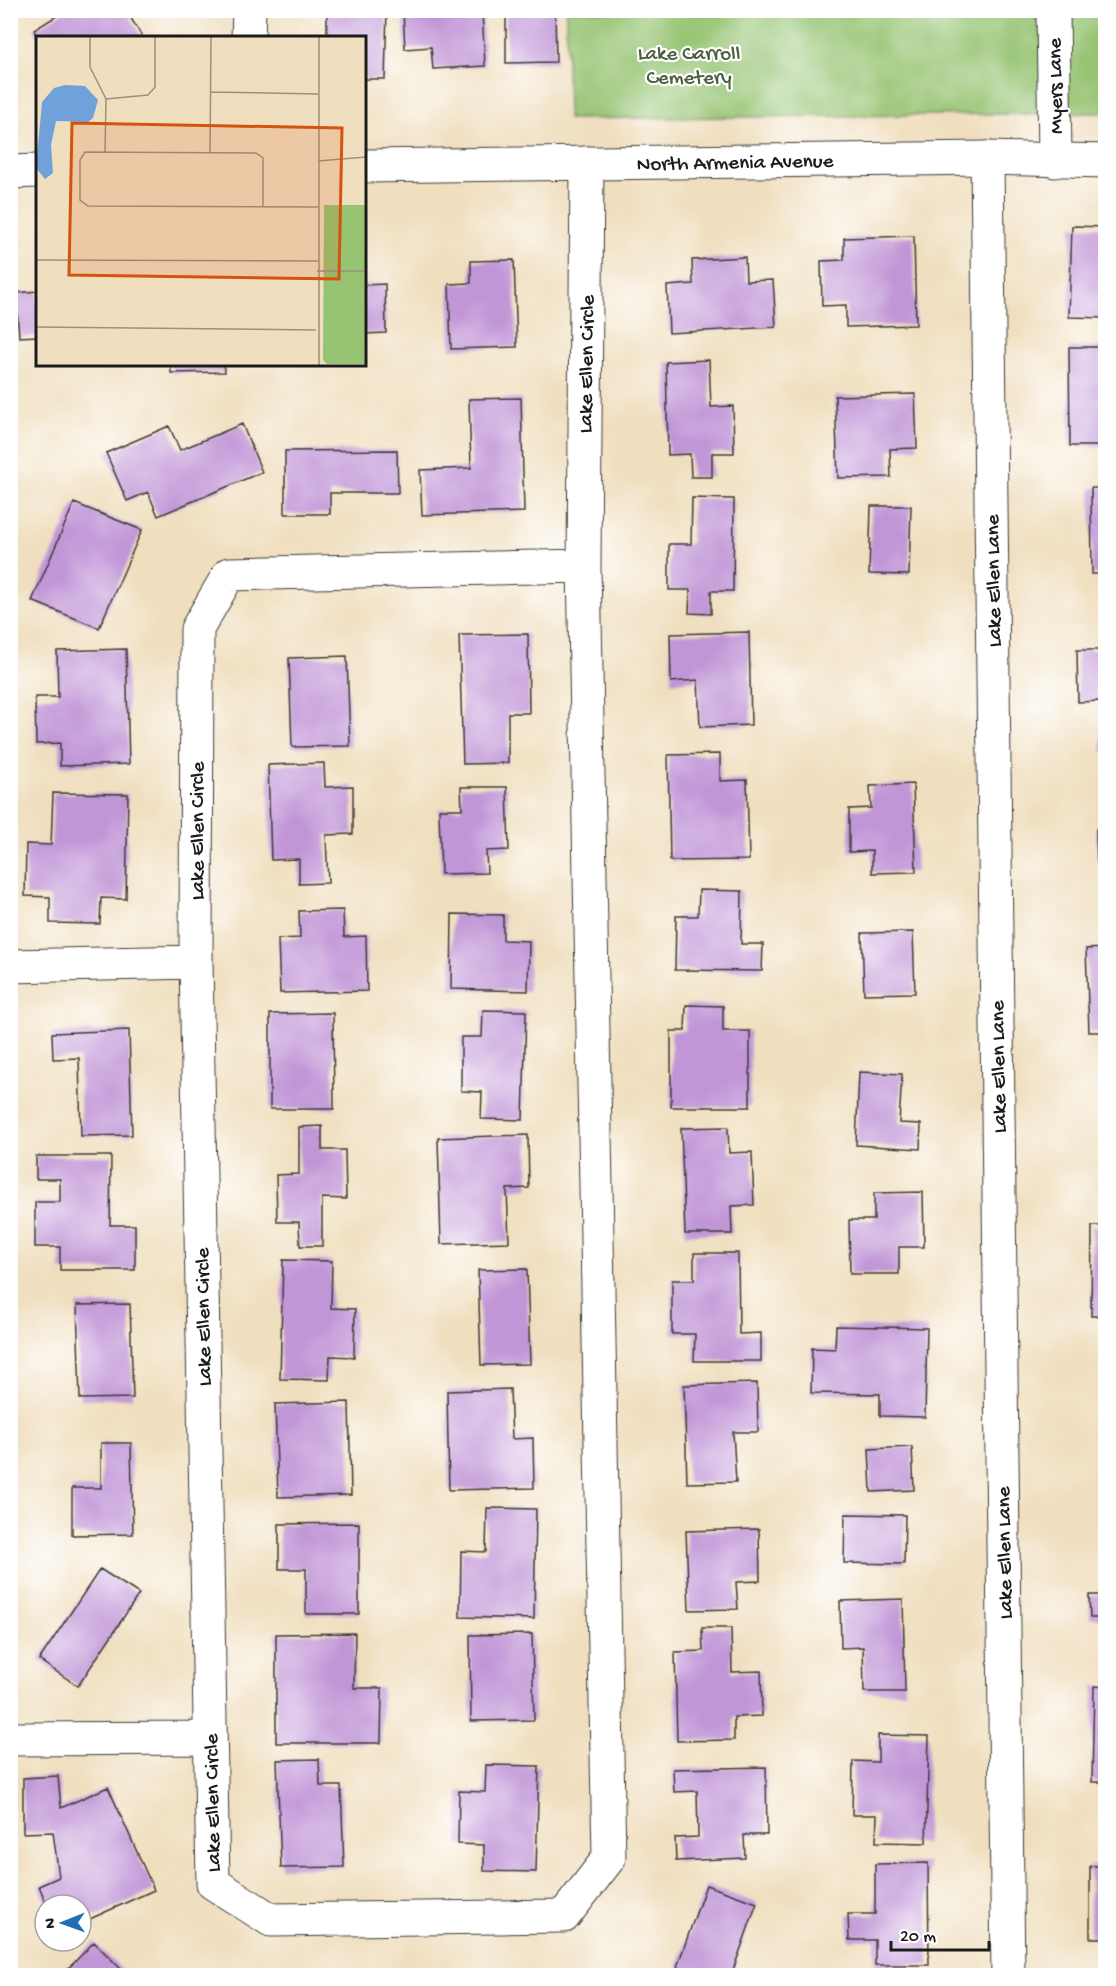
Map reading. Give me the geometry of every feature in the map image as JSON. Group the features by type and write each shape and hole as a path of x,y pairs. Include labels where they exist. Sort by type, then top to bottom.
{"street":[{"path":"248,36 249,10"},
{"name":"Myers Lane","path":"1053,10 1055,161"},
{"name":"North Armenia Avenue","path":"366,166 987,158 1106,161"},
{"name":"Lake Ellen Lane","path":"987,158 1008,1976"},
{"name":"Lake Ellen Circle","path":"584,566 229,574 197,629 196,962 213,1883 270,1920 564,1916 609,1858 584,566 587,163"},
{"path":"10,172 36,171"},
{"path":"10,966 196,962"},
{"path":"10,1738 209,1738"}],"green space":[{"name":"Lake Carroll Cemetery","path":"566,11 1105,11 1105,113 568,119"}],"building":[{"path":"66,10 126,10 142,36 37,36 34,30"},
{"path":"327,10 387,10 385,79 366,79 366,36 327,36"},
{"path":"403,10 482,10 485,66 433,69 431,47 405,49"},
{"path":"506,10 555,10 556,62 506,63"},
{"path":"1072,226 1106,227 1106,318 1069,317"},
{"path":"914,236 916,325 846,327 846,305 822,306 821,261 844,260 844,238"},
{"path":"745,257 746,281 773,280 776,327 669,333 667,286 693,284 692,260"},
{"path":"514,260 517,347 451,349 449,284 471,283 471,261"},
{"path":"385,284 386,333 366,334 366,285"},
{"path":"36,291 36,336 19,337 16,293"},
{"path":"1069,347 1106,347 1106,446 1070,446"},
{"path":"709,360 711,407 733,406 734,453 712,453 712,477 691,477 690,454 668,455 666,362"},
{"path":"171,366 224,366 225,372 171,373"},
{"path":"915,394 917,448 890,449 891,477 838,478 835,396"},
{"path":"521,398 524,512 422,515 420,470 471,468 469,399"},
{"path":"242,424 262,472 158,516 148,492 127,501 106,453 169,426 180,450"},
{"path":"397,450 398,493 330,493 330,514 285,514 285,451"},
{"path":"1091,488 1106,488 1106,574 1092,574"},
{"path":"692,498 734,499 733,591 711,591 711,614 689,613 690,590 669,590 669,544 691,544"},
{"path":"74,503 142,530 99,628 32,601"},
{"path":"871,506 911,506 909,575 869,574"},
{"path":"749,632 751,725 700,727 698,680 671,682 670,634"},
{"path":"528,634 529,713 508,713 508,763 463,764 459,635"},
{"path":"126,649 129,764 60,766 60,743 36,744 35,697 58,697 57,651"},
{"path":"1077,650 1106,650 1106,752 1102,752 1100,701 1078,702"},
{"path":"347,656 350,746 292,747 289,658"},
{"path":"720,754 720,781 747,780 749,860 670,861 668,755"},
{"path":"324,763 325,787 353,786 353,834 326,835 328,883 299,884 299,859 271,860 268,765"},
{"path":"913,784 916,872 872,873 872,851 849,852 849,809 871,808 870,786"},
{"path":"461,787 507,787 509,850 486,851 487,873 441,874 439,809 462,809"},
{"path":"53,793 128,794 126,899 101,898 100,924 50,923 50,897 25,896 26,844 51,845"},
{"path":"1106,828 1106,860 1097,861 1096,829"},
{"path":"699,890 742,891 741,944 763,944 762,971 675,970 676,916 698,916"},
{"path":"343,910 344,937 366,936 367,991 280,993 278,939 300,938 299,911"},
{"path":"452,914 503,915 503,940 529,941 528,991 451,989"},
{"path":"913,932 915,993 864,994 862,933"},
{"path":"1106,948 1106,1032 1089,1032 1086,949"},
{"path":"686,1005 723,1006 723,1031 750,1031 750,1107 671,1107 671,1031 685,1031"},
{"path":"483,1010 526,1011 523,1120 481,1119 482,1092 461,1091 461,1037 482,1037"},
{"path":"333,1013 334,1109 270,1109 270,1014"},
{"path":"129,1030 132,1135 81,1136 79,1058 53,1059 52,1033"},
{"path":"859,1072 902,1074 899,1123 921,1124 920,1149 856,1145"},
{"path":"322,1126 322,1150 345,1150 346,1199 322,1198 322,1246 300,1246 299,1222 277,1222 276,1175 299,1174 299,1127"},
{"path":"728,1127 729,1153 752,1152 754,1205 731,1206 732,1234 685,1234 681,1128"},
{"path":"528,1135 529,1188 507,1189 509,1242 441,1244 438,1138"},
{"path":"36,1156 111,1156 110,1225 135,1225 135,1270 60,1270 60,1247 35,1247 35,1202 60,1202 60,1179 36,1179"},
{"path":"923,1192 924,1247 899,1247 899,1274 850,1274 849,1220 874,1220 874,1193"},
{"path":"1092,1226 1106,1226 1106,1316 1091,1316"},
{"path":"694,1253 738,1253 739,1334 761,1333 761,1361 694,1361 695,1334 672,1334 672,1280 694,1280"},
{"path":"283,1260 332,1261 331,1308 355,1309 354,1357 330,1356 329,1380 280,1379"},
{"path":"527,1269 530,1364 481,1365 478,1270"},
{"path":"130,1304 133,1398 80,1399 77,1305"},
{"path":"836,1326 927,1328 925,1417 880,1416 880,1394 811,1393 812,1348 835,1349"},
{"path":"757,1383 758,1432 733,1432 736,1482 687,1483 684,1385"},
{"path":"510,1389 512,1439 533,1438 534,1488 449,1490 447,1391"},
{"path":"349,1402 351,1495 278,1497 275,1404"},
{"path":"101,1443 131,1443 133,1534 72,1535 72,1488 101,1488"},
{"path":"912,1447 914,1490 871,1492 869,1449"},
{"path":"487,1508 536,1509 534,1619 460,1617 461,1551 486,1552"},
{"path":"845,1514 905,1515 904,1564 844,1563"},
{"path":"359,1523 359,1614 306,1614 306,1569 279,1569 279,1524"},
{"path":"759,1529 760,1581 736,1582 738,1609 689,1610 686,1531"},
{"path":"100,1569 139,1594 78,1686 39,1660"},
{"path":"1089,1595 1106,1595 1106,1618 1090,1618"},
{"path":"903,1599 905,1692 864,1692 863,1647 841,1648 840,1601"},
{"path":"702,1628 731,1628 732,1672 761,1671 762,1716 734,1717 734,1740 677,1741 675,1652 703,1651"},
{"path":"355,1633 354,1688 382,1688 381,1743 276,1743 276,1634"},
{"path":"532,1634 534,1720 471,1721 470,1635"},
{"path":"1094,1686 1106,1687 1106,1782 1092,1782"},
{"path":"878,1735 929,1736 926,1843 876,1842 877,1815 852,1815 853,1761 878,1762"},
{"path":"319,1759 320,1786 341,1786 344,1867 281,1868 277,1760"},
{"path":"486,1765 539,1766 536,1872 484,1871 484,1845 458,1844 459,1791 485,1792"},
{"path":"766,1767 767,1835 744,1835 745,1858 676,1861 675,1838 698,1837 697,1791 674,1792 673,1769"},
{"path":"58,1776 61,1808 108,1787 154,1890 93,1918 93,1893 42,1893 39,1886 59,1877 53,1832 23,1833 23,1778"},
{"path":"928,1863 929,1965 875,1965 875,1940 849,1940 848,1914 875,1914 875,1864"},
{"path":"1090,1866 1106,1866 1106,1938 1090,1938"},
{"path":"706,1885 757,1903 731,1976 701,1976 677,1967"},
{"path":"93,1943 125,1973 123,1976 61,1976 83,1953 93,1953"}]}
